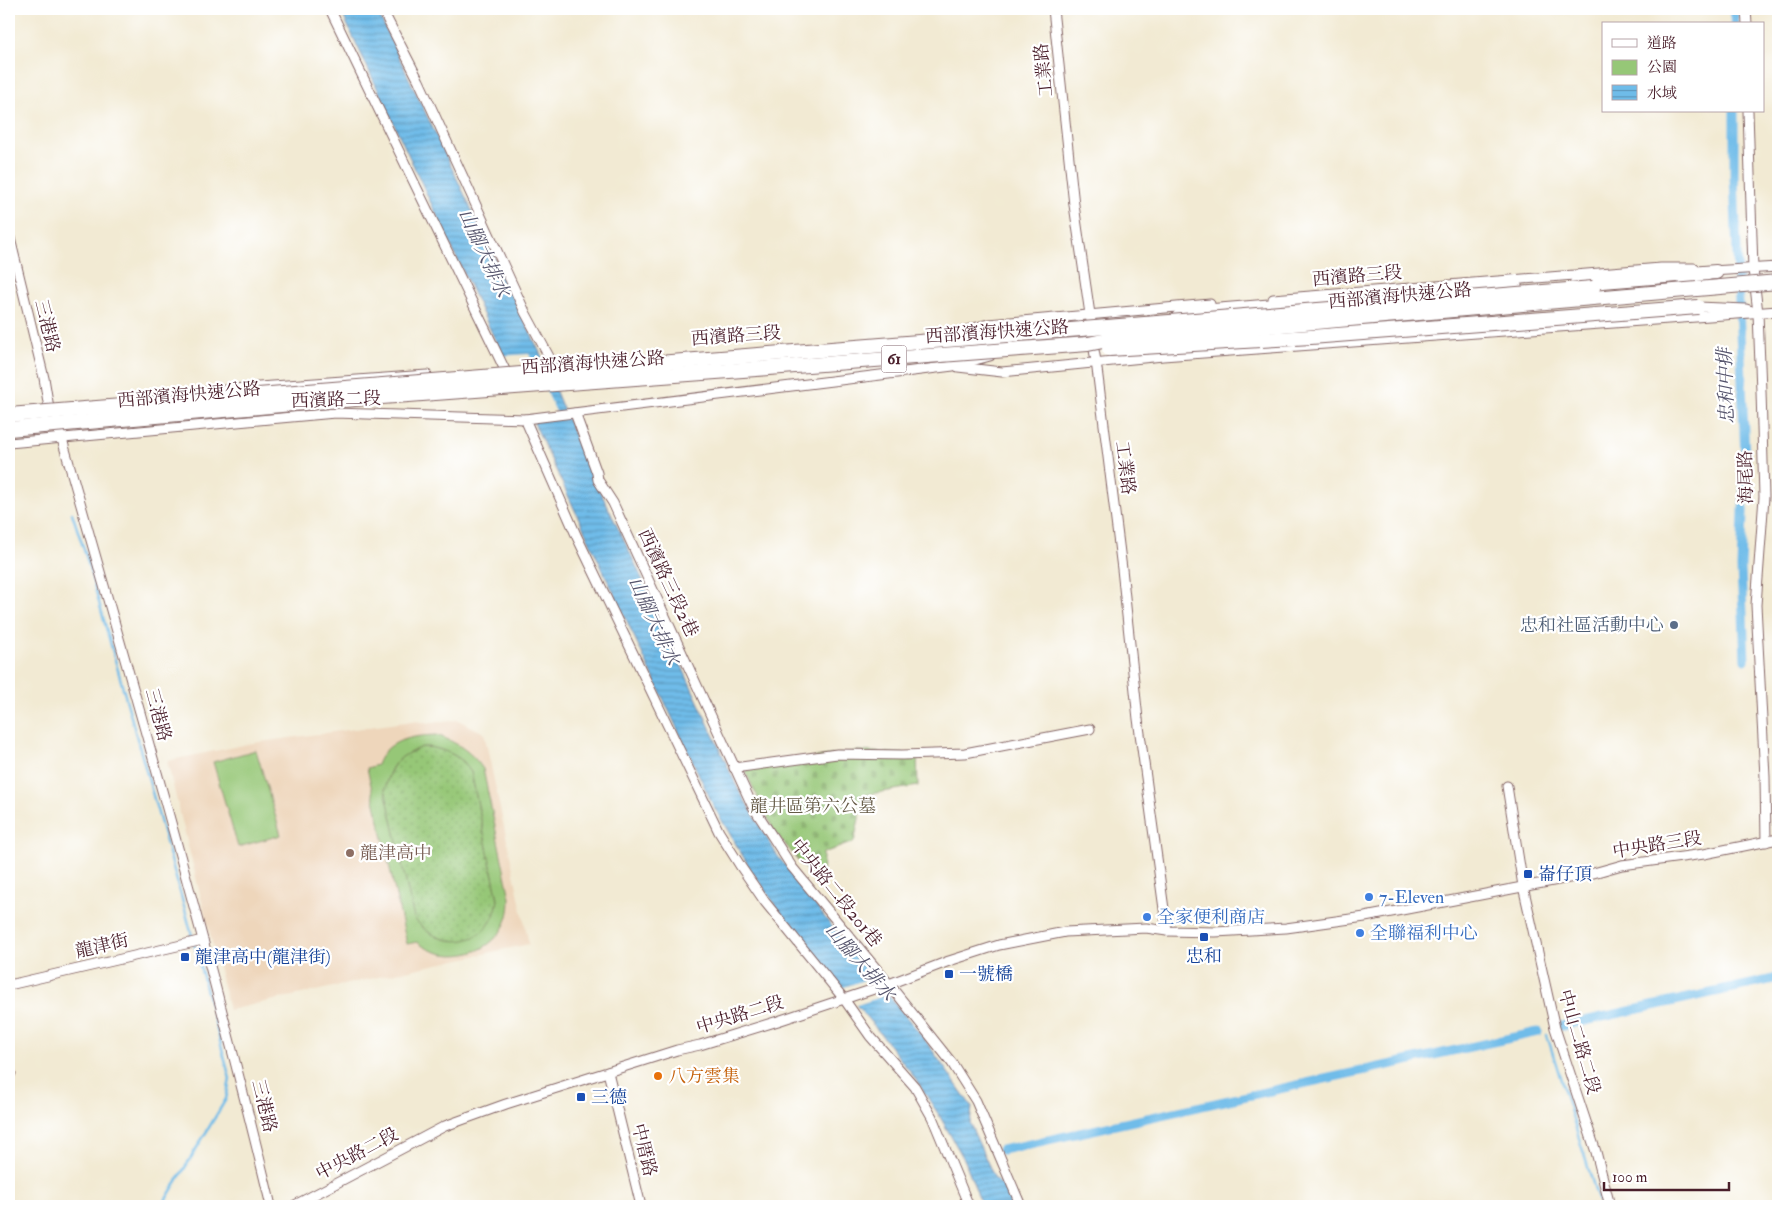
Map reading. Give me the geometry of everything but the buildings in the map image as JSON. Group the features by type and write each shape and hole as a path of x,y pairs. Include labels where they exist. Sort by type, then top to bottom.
{"highway":[{"path":"1160,322 1201,312 1721,271"},
{"name":"西部濱海快速公路","path":"9,416 1160,322 1778,274"},
{"name":"西部濱海快速公路","path":"9,429 315,402 1108,340 1778,282"},
{"path":"1090,341 1107,349 1282,339 1698,307"}],"street":[{"path":"330,9 504,370"},
{"path":"382,9 419,80 525,312 554,366"},
{"name":"工業路","path":"1053,9 1074,205 1091,316 1090,341 1096,361 1122,569 1138,719 1167,931"},
{"path":"1746,9 1746,22"},
{"name":"海尾路","path":"1748,112 1749,269 1758,312 1764,497 1756,605 1764,758 1766,842"},
{"name":"三港路","path":"9,234 44,378 49,408 62,439 203,940 271,1206"},
{"name":"西濱路三段","path":"939,337 988,324 1187,306 1661,268 1694,268 1721,271 1778,267"},
{"path":"1641,296 1697,281 1721,271"},
{"name":"西濱路三段","path":"504,370 939,337 1044,342 1090,341 1116,333 1778,286"},
{"path":"1698,307 1730,311"},
{"name":"西濱路三段","path":"953,366 1002,372 1096,361 1730,311 1778,311"},
{"name":"西濱路三段","path":"575,413 953,366 1044,342"},
{"name":"西濱路二段","path":"9,410 49,408 244,388 504,370"},
{"name":"西濱路二段","path":"9,443 335,413 524,419 575,413"},
{"name":"西濱路三段2巷","path":"575,413 598,480 613,503 734,768"},
{"path":"524,419 577,537 719,832 740,868 765,902 844,999 870,1036 915,1087 942,1138 969,1206"},
{"path":"734,768 837,754 902,755 965,753 1090,729"},
{"name":"中央路二段201巷","path":"734,768 752,805 792,867 952,1063 976,1101 1021,1206"},
{"name":"中山二路二段","path":"1506,786 1523,886 1555,1028 1596,1152 1610,1206"},
{"name":"中央路三段","path":"1215,932 1286,928 1322,923 1590,874 1622,865 1704,854 1778,839"},
{"name":"中央路二段","path":"293,1206 445,1126 506,1104 677,1050 738,1034 889,984 949,961 999,946 1057,934 1146,928 1167,931 1215,932"},
{"name":"龍津街","path":"9,985 203,940"},
{"name":"中厝路","path":"608,1072 641,1206"}],"shaded area":[{"name":"龍津高中","path":"458,720 484,733 529,944 229,1010 167,761 253,743 413,721 430,723"}],"green space":[{"path":"436,735 450,740 474,757 483,769 510,898 507,918 498,935 478,950 466,954 440,953 428,949 417,942 407,944 367,768 377,765 381,756 394,744 410,738","holes":["422,747 450,753 464,762 471,772 498,899 494,915 487,927 476,936 464,940 438,937 425,929 414,918 385,789 387,780 396,762 407,754"]},
{"path":"422,747 450,753 464,762 471,772 498,899 494,915 487,928 476,936 464,940 451,941 438,937 425,930 414,918 385,789 396,762"},
{"path":"256,750 281,835 238,847 213,762"},
{"name":"龍井區第六公墓","path":"859,751 917,755 918,786 864,795 854,842 823,853 822,889 774,831 745,771 769,764"}],"water":[{"name":"山腳大排水","path":"340,9 376,9 541,355 570,426 591,470 591,475 633,559 737,787 777,855 840,937 923,1037 972,1107 970,1124 995,1179 1010,1192 1016,1206 982,1206 965,1161 939,1115 914,1077 880,1033 805,945 751,870 714,807"}],"pier":[{"path":"529,354 558,416 530,417 500,356"},
{"path":"869,978 883,996 854,1006 839,989"}],"waterway":[{"name":"忠和中排","path":"1733,9 1735,22"},
{"name":"忠和中排","path":"1734,112 1734,176 1745,458 1741,568 1745,660"},
{"path":"72,513 86,556 187,917 230,1079 226,1099 162,1206"},
{"path":"1562,1026 1778,978"},
{"path":"1002,1150 1538,1032"},
{"path":"1547,1035 1600,1206"}],"place":[{"name":"忠和社區活動中心","path":"1674,625"},
{"name":"龍津高中","path":"350,853"},
{"name":"崙仔頂","path":"1528,874"},
{"name":"7-Eleven","path":"1369,897"},
{"name":"全家便利商店","path":"1147,917"},
{"name":"全聯福利中心","path":"1360,933"},
{"name":"忠和","path":"1204,937"},
{"name":"龍津高中(龍津街)","path":"185,957"},
{"name":"一號橋","path":"949,974"},
{"name":"八方雲集","path":"658,1076"},
{"name":"三德","path":"581,1097"}]}
